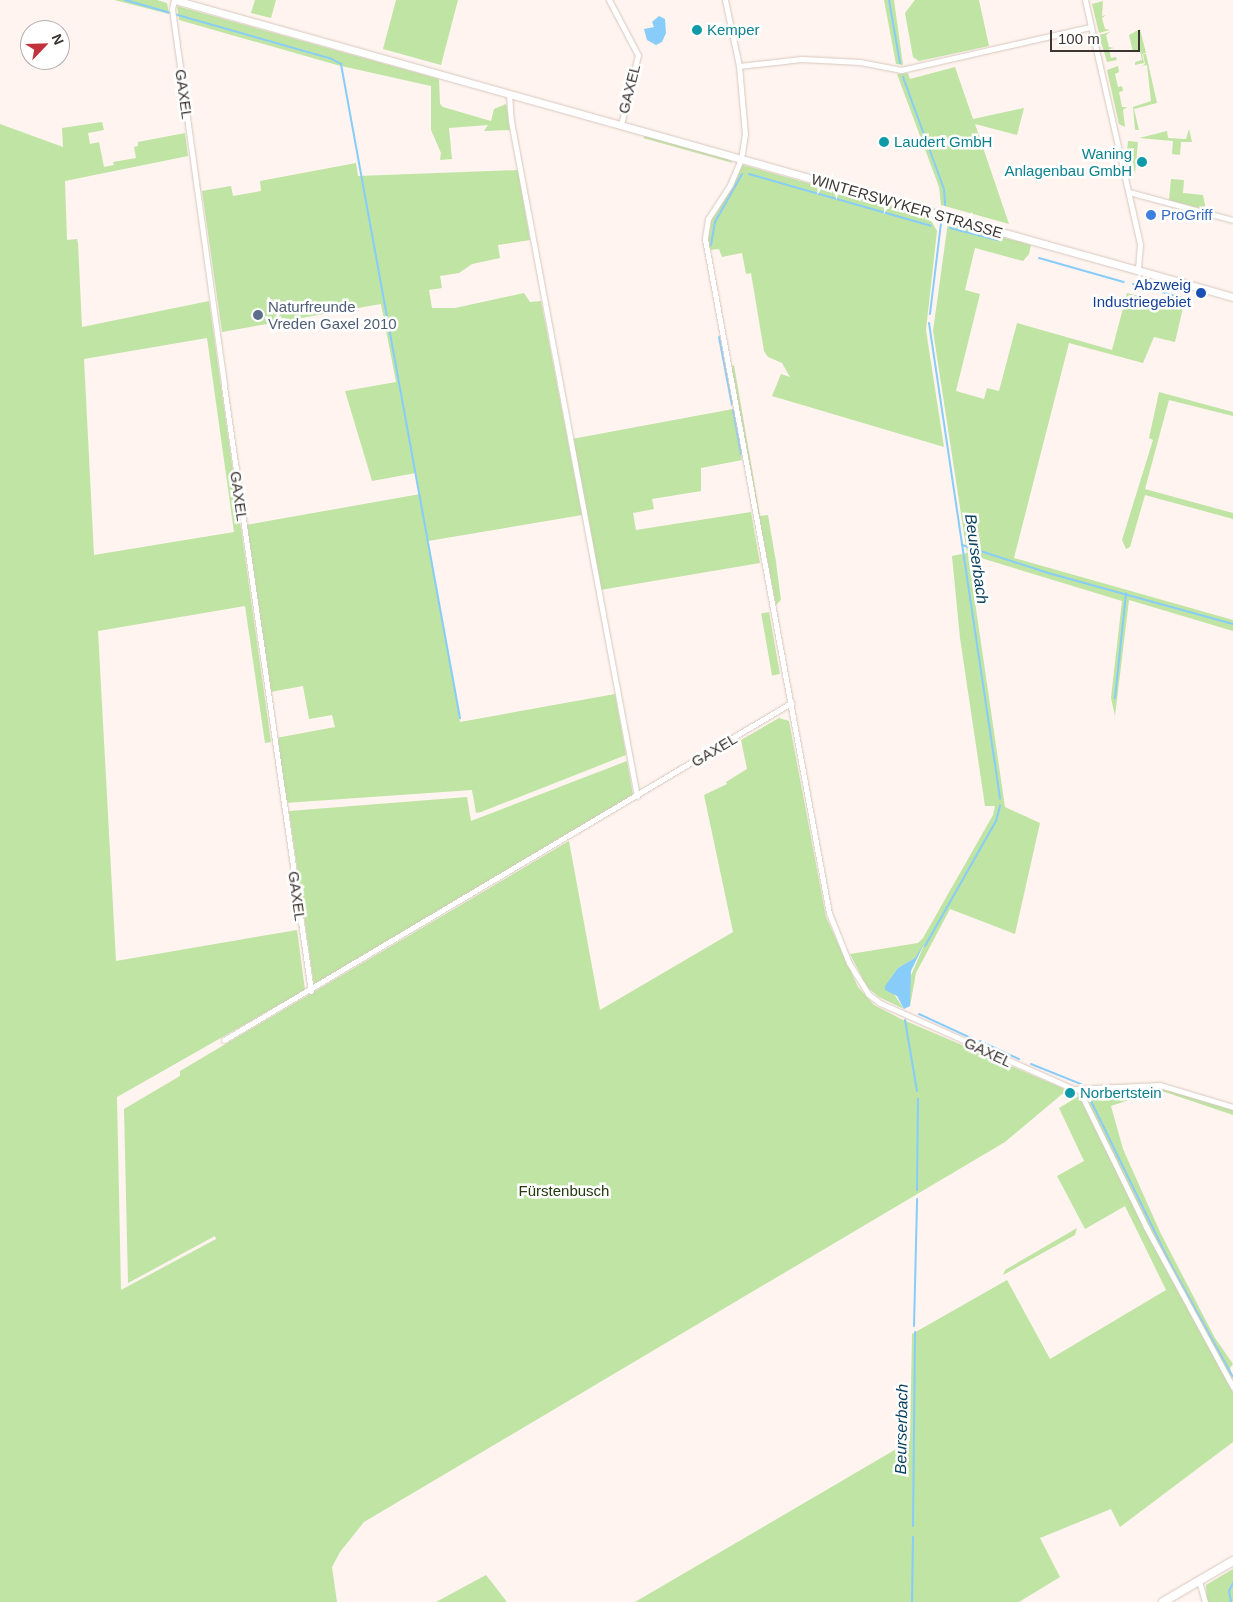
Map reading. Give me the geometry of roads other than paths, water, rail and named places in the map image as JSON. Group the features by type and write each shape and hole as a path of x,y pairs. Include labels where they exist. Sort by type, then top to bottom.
{"main road":[{"path":"1164,1602 1233,1561"}],"street":[{"name":"WINTERSWYKER STRASSE","path":"174,0 1233,297"},
{"name":"GAXEL","path":"174,0 172,9 310,991"},
{"name":"GAXEL","path":"609,0 638,56 622,125"},
{"name":"GAXEL","path":"725,0 738,66 745,117 741,159 730,185 708,220 706,239 823,881 836,933 868,994 888,1006 1079,1090 1160,1085 1233,1107"},
{"path":"1085,0 1140,245 1138,270"},
{"path":"738,66 809,59 860,62 901,70 1091,27"},
{"path":"509,94 511,121 637,796"},
{"path":"1129,192 1233,220"},
{"name":"GAXEL","path":"224,1040 310,991 791,703"},
{"path":"1079,1090 1146,1227 1233,1387"},
{"path":"1199,1581 1205,1602"}],"water":[{"path":"659,16 665,19 666,33 662,42 656,45 647,40 644,29 654,27 652,22"},
{"path":"924,944 911,971 910,1006 904,1009 897,996 885,990 885,986 898,968 915,958"}],"waterway":[{"path":"125,0 332,59 341,64 460,718"},
{"name":"Beurserbach","path":"889,0 900,63"},
{"name":"Beurserbach","path":"903,77 944,189 945,205"},
{"path":"711,245 715,222 742,174"},
{"path":"749,174 931,226"},
{"name":"Beurserbach","path":"930,314 941,223"},
{"path":"950,228 997,240"},
{"path":"1039,258 1124,282"},
{"path":"1133,284 1180,297"},
{"name":"Beurserbach","path":"929,323 1000,799"},
{"path":"719,337 732,405"},
{"path":"733,410 741,454"},
{"path":"962,545 1048,573 1233,624"},
{"path":"1115,698 1126,594"},
{"name":"Beurserbach","path":"925,946 996,821 1000,806"},
{"path":"919,1014 971,1038"},
{"name":"Beurserbach","path":"905,1020 917,1091"},
{"path":"980,1041 1019,1059"},
{"path":"1031,1064 1081,1084"},
{"path":"1089,1097 1170,1263 1233,1377"},
{"name":"Beurserbach","path":"917,1190 918,1099"},
{"name":"Beurserbach","path":"914,1326 917,1199"},
{"name":"Beurserbach","path":"913,1526 915,1332"},
{"name":"Beurserbach","path":"912,1602 913,1537"},
{"path":"1231,1602 1229,1591 1233,1583"}],"place":[{"name":"Kemper","path":"697,30"},
{"name":"Laudert GmbH","path":"884,142"},
{"name":"Waning Anlagenbau GmbH","path":"1142,162"},
{"name":"ProGriff","path":"1151,215"},
{"name":"Abzweig Industriegebiet","path":"1201,293"},
{"name":"Naturfreunde Vreden Gaxel 2010","path":"258,315"},
{"name":"Norbertstein","path":"1070,1093"}],"park label":[{"name":"Fürstenbusch","path":"564,1191"}]}
